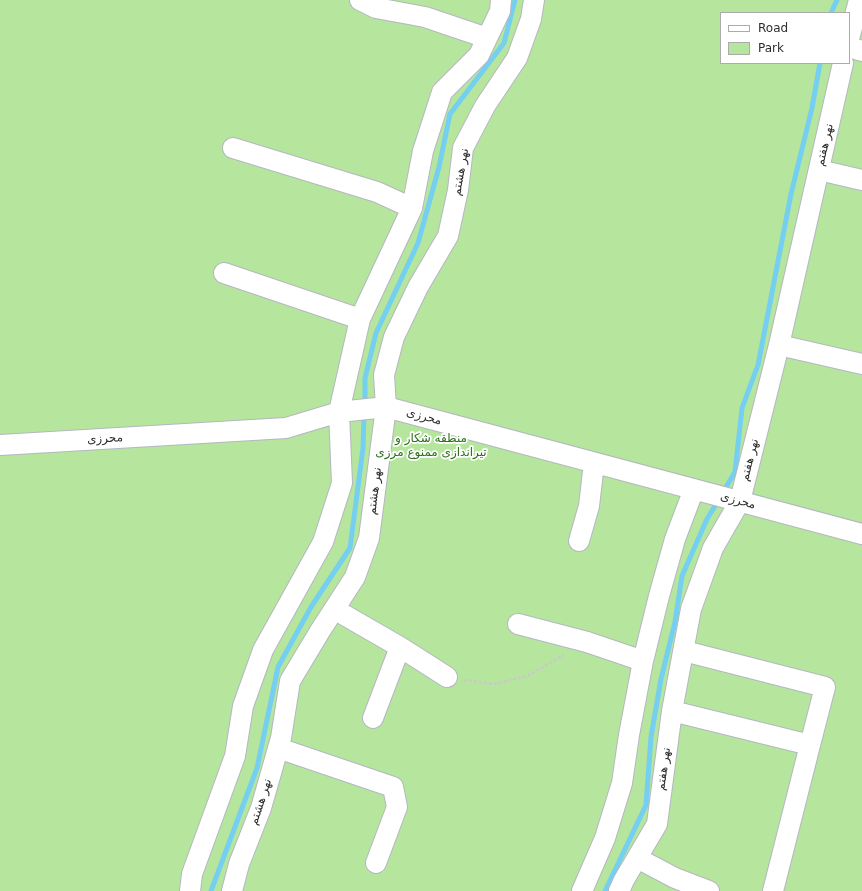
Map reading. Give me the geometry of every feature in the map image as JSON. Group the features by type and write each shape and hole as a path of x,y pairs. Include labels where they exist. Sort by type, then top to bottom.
{"street":[{"path":"360,0 376,8 425,17 487,38"},
{"path":"190,891 192,874 235,756 243,706 263,650 323,542 342,483 345,411 360,320 412,208 423,151 442,92 479,55 500,11 501,0"},
{"name":"نهر هشتم","path":"232,891 240,864 261,808 281,738 290,681 355,577 369,538 384,375 394,337 418,287 448,236 458,190 463,148 485,106 517,58 531,19 534,0"},
{"path":"850,34 859,0"},
{"path":"850,47 862,51"},
{"name":"نهر هفتم","path":"619,891 657,824 672,711 684,651 690,609 713,548 736,500 779,345 843,64"},
{"path":"233,148 377,192 412,208"},
{"path":"819,170 862,180"},
{"path":"224,273 360,320"},
{"path":"779,345 862,364"},
{"name":"محرزی","path":"0,445 286,428 345,411 380,408 703,491 862,534"},
{"path":"579,541 589,506 594,463"},
{"path":"582,891 605,838 622,783 629,735 643,661 675,539 703,491"},
{"path":"334,609 400,647 447,677"},
{"path":"518,624 587,642 643,661"},
{"path":"373,718 400,647"},
{"path":"684,651 825,687 773,891"},
{"path":"672,711 810,745"},
{"path":"278,748 393,787 397,807 376,863"},
{"path":"637,858 675,878 708,891"}],"path":[{"path":"447,677 494,684 527,676 587,642"}],"green space":[{"name":"منطقه شکار و تیراندازی ممنوع مرزی","path":"0,0 862,0 862,891 0,891"}],"waterway":[{"path":"365,406 365,378 376,333 418,243 439,167 450,114 504,43 515,0"},
{"path":"831,12 837,0"},
{"path":"723,492 735,472 742,408 758,365 791,194 812,108 820,64"},
{"path":"211,891 257,768 278,667 311,607 350,548 363,448 364,414"},
{"path":"605,891 646,805 651,737 661,679 675,622 682,576 707,519 718,501"}]}
